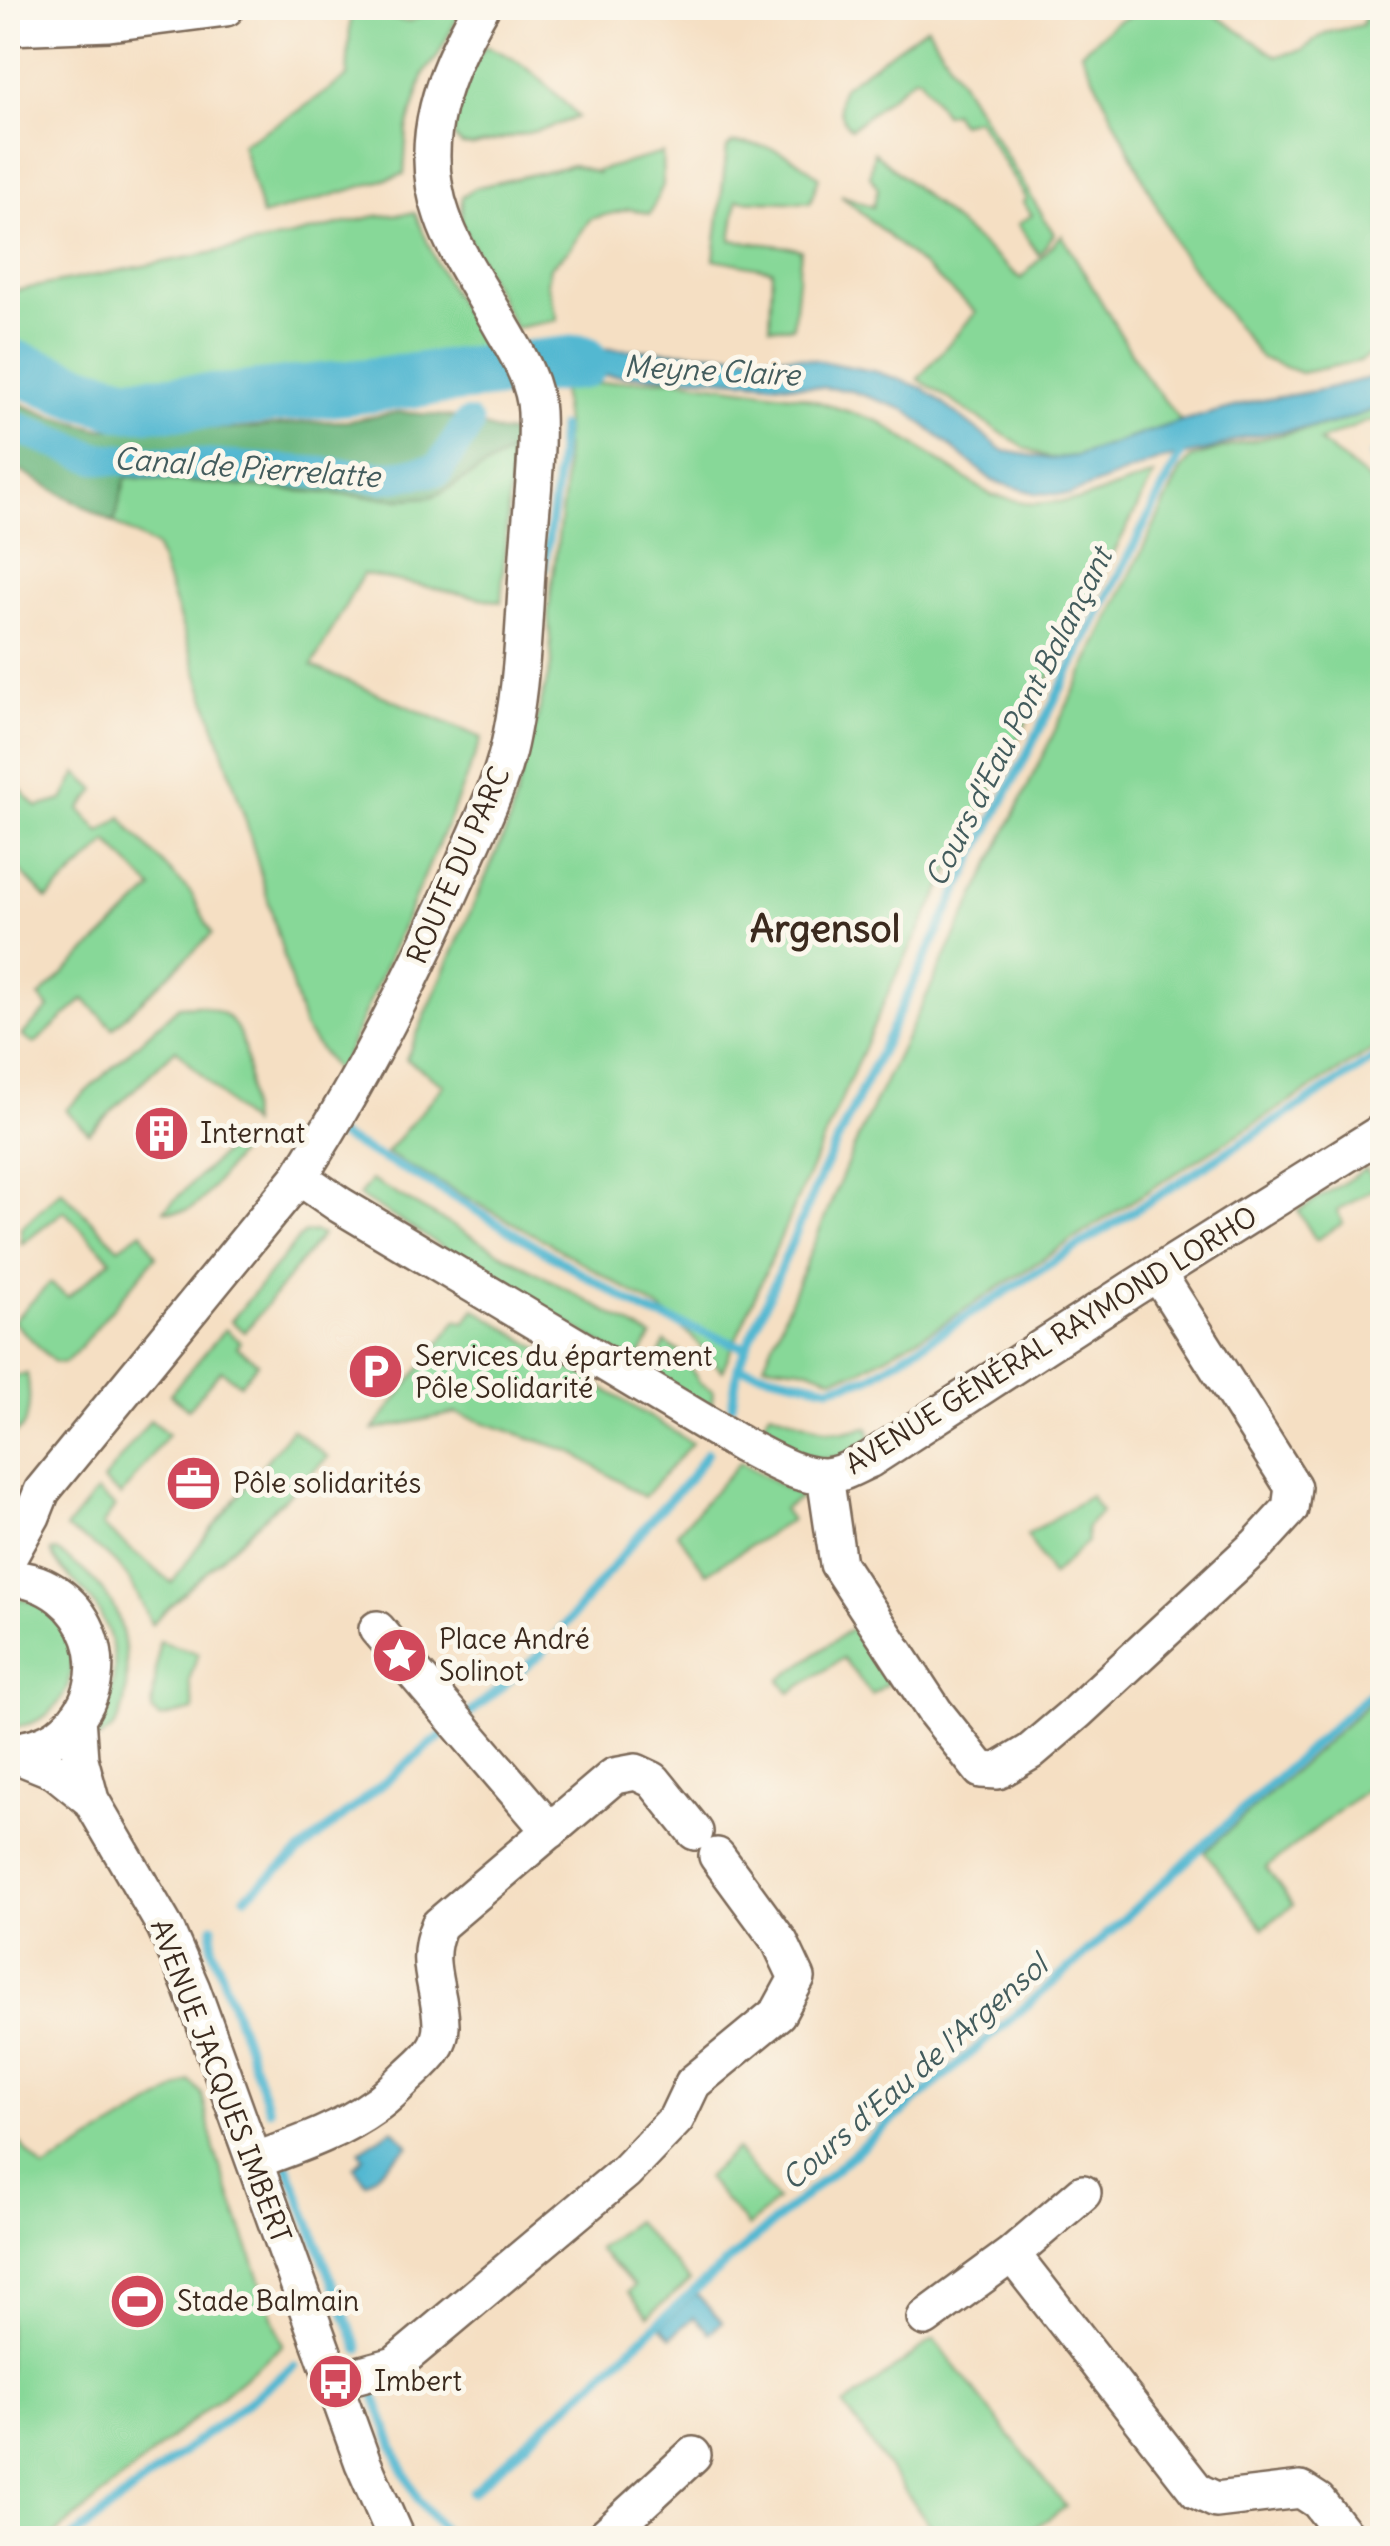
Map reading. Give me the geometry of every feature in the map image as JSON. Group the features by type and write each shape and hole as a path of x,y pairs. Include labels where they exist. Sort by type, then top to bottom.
{"street":[{"path":"8,27 107,15 226,8"},
{"name":"ROUTE DU PARC","path":"8,1560 42,1491 300,1177 365,1064 443,911 499,782 512,735 522,649 535,399 512,345 442,215 433,178 432,142 434,113 444,80 481,8"},
{"name":"AVENUE GÉNÉRAL RAYMOND LORHO","path":"300,1177 374,1226 742,1446 794,1470 825,1476 869,1460 1382,1132"},
{"path":"825,1476 838,1564 934,1712 981,1770 998,1771 1030,1752 1257,1545 1290,1509 1294,1487 1158,1274"},
{"path":"32,1516 45,1565 59,1594"},
{"path":"8,1578 41,1584 59,1594 76,1610 88,1630 94,1652 88,1697 77,1717 57,1736 33,1748 8,1752"},
{"path":"376,1629 550,1831"},
{"name":"AVENUE JACQUES IMBERT","path":"77,1717 80,1758 91,1800 165,1927 192,1988 390,2537"},
{"name":"AVENUE JACQUES IMBERT","path":"8,1752 55,1771 91,1800"},
{"path":"254,2162 318,2138 375,2106 425,2060 440,2042 441,2025 430,1959 431,1943 439,1925 614,1776 636,1772 653,1780 780,1942 797,1978 778,2013 693,2082 676,2119 626,2172 394,2365 334,2381"},
{"path":"925,2318 1012,2254 1083,2194"},
{"path":"1012,2254 1198,2491 1216,2500 1301,2490 1318,2501 1347,2538"},
{"path":"603,2538 694,2456"}],"green space":[{"path":"351,8 408,22 438,8 463,8 424,73 407,129 404,174 262,216 242,144 347,77"},
{"path":"1150,8 1204,8 1277,56 1302,50 1325,33 1362,25 1368,8 1382,8 1382,346 1360,361 1301,373 1261,358 1178,249 1081,52 1116,22"},
{"path":"927,26 1054,234 1039,255 1018,224 1032,215 1023,202 1026,199 977,119 960,123 953,112 944,114 919,77 914,77 851,129 844,119 839,103 844,86"},
{"path":"485,46 525,66 578,117 548,128 473,146 462,145 455,139 450,110"},
{"path":"733,143 779,151 819,177 810,203 737,200 731,240 801,250 793,327 770,327 772,270 714,259 727,148"},
{"path":"874,152 1021,279 1062,235 1145,376 1181,421 1076,456 1052,459 1023,447 918,379 976,312 841,195 873,207 878,188 870,176"},
{"path":"662,153 663,185 650,214 629,209 590,219 569,250 550,267 547,282 558,320 515,328 461,224 462,197 474,188 573,165 597,173"},
{"path":"415,213 462,310 497,355 422,370 169,390 101,383 8,350 8,292 258,244 376,216"},
{"path":"675,379 800,396 878,421 991,495 1033,504 1080,500 1154,475 893,982 722,1371 661,1310 386,1153 444,1085 406,1059 508,826 552,662 548,614 564,492 561,388"},
{"path":"8,399 99,429 238,429 348,421 399,412 454,417 514,433 512,451 429,497 401,499 126,477 114,523 8,464"},
{"path":"1382,407 1382,419 1319,441 1368,479 1382,500 1382,1044 938,1327 857,1372 832,1378 810,1369 764,1364 860,1133 1181,470 1191,458 1332,424"},
{"path":"512,451 501,602 363,574 312,666 482,738 338,1074 304,1028 245,818 156,547 114,523 124,479 401,499 429,497"},
{"path":"77,773 96,790 80,809 100,832 122,817 191,893 212,934 113,1028 84,999 34,1044 22,1035 49,1008 39,997 153,889 108,842 47,899 8,858 8,778 37,807 63,800"},
{"path":"198,1005 226,1016 239,1033 248,1072 250,1125 176,1049 89,1133 66,1110 179,1006"},
{"path":"241,1136 245,1145 202,1200 184,1211 164,1210"},
{"path":"1366,1169 1377,1187 1337,1211 1343,1223 1316,1240 1298,1211"},
{"path":"371,1180 652,1337 634,1364 359,1196"},
{"path":"61,1190 119,1248 142,1232 156,1256 65,1363 54,1362 13,1321 50,1283 68,1297 111,1260 64,1211 22,1244 21,1228"},
{"path":"315,1232 322,1235 245,1332 231,1321 299,1238"},
{"path":"475,1309 692,1443 644,1497 572,1452 456,1413 373,1430 457,1320 464,1323"},
{"path":"225,1329 240,1342 237,1347 258,1363 240,1384 221,1370 188,1409 170,1394"},
{"path":"665,1342 680,1352 700,1383 713,1391 711,1409 651,1374"},
{"path":"27,1374 27,1416 22,1428 8,1440 8,1385 15,1376"},
{"path":"770,1411 826,1430 844,1432 868,1427 871,1438 843,1456 820,1459 798,1454 756,1437"},
{"path":"150,1420 168,1434 121,1496 103,1481"},
{"path":"292,1429 328,1457 151,1624 119,1567 98,1548 66,1529 96,1492 115,1506 102,1526 172,1583"},
{"path":"740,1462 801,1497 783,1509 791,1520 706,1573 677,1533"},
{"path":"1090,1496 1101,1512 1086,1528 1087,1542 1052,1576 1027,1535"},
{"path":"56,1551 106,1594 123,1639 124,1704 113,1728 94,1742 95,1725 113,1681 113,1651 98,1610 57,1563 51,1552"},
{"path":"8,1598 35,1603 55,1617 67,1637 71,1661 68,1685 56,1706 36,1721 8,1727"},
{"path":"853,1627 892,1680 872,1695 843,1658 790,1693 780,1680"},
{"path":"159,1641 198,1653 189,1681 194,1710 159,1718 152,1710"},
{"path":"1382,1691 1382,1777 1266,1868 1293,1905 1263,1928 1205,1852"},
{"name":"Stade Balmain","path":"190,2081 202,2094 214,2149 283,2345 51,2538 8,2538 8,2130 44,2170"},
{"path":"736,2149 777,2200 748,2227 706,2178"},
{"path":"635,2221 690,2281 648,2316 628,2292 635,2286 597,2249"},
{"path":"934,2339 1066,2507 1019,2538 939,2538 844,2406"}],"water":[{"path":"566,345 794,356 877,372 923,388 1004,451 1051,459 1076,456 1257,401 1382,375 1382,407 1332,424 1245,437 1210,450 1156,461 1069,495 1035,493 993,481 906,410 849,390 706,377 596,375 547,380 533,352"},
{"path":"393,2129 409,2146 366,2183 354,2167 364,2157 359,2151"},
{"path":"696,2294 722,2322 710,2333 694,2317 671,2337 661,2326"}],"waterway":[{"name":"Meyne Claire","path":"8,365 125,404 227,401 581,362"},
{"name":"Canal de Pierrelatte","path":"8,424 96,458 384,477 438,470 468,425"},
{"path":"544,568 561,427"},
{"name":"Cours d'Eau Pont Balançant","path":"732,1405 738,1367 821,1175 973,859 1185,446"},
{"path":"1373,456 1382,469"},
{"path":"738,1367 829,1387 869,1378 1382,1054"},
{"path":"335,1134 428,1182 645,1311 746,1348"},
{"name":"Cours d'Eau Pont Balançant","path":"464,1718 543,1652 707,1453"},
{"name":"Cours d'Eau de l'Argensol","path":"472,2492 694,2291 1070,1968 1382,1682"},
{"name":"Cours d'Eau Pont Balançant","path":"245,1897 452,1727"},
{"name":"Cours d'Eau Pont Balançant","path":"213,1926 212,1947 269,2109"},
{"name":"Cours d'Eau Pont Balançant","path":"287,2165 359,2350"},
{"path":"72,2538 294,2366"},
{"path":"375,2396 401,2466 418,2499 444,2532"}],"place":[{"name":"Internat","path":"161,1133"},
{"name":"Services du épartement Pôle Solidarité","path":"376,1372"},
{"name":"Pôle solidarités","path":"194,1483"},
{"name":"Place André Solinot","path":"400,1655"},
{"name":"Stade Balmain","path":"138,2301"},
{"name":"Imbert","path":"335,2381"}],"district":[{"name":"Argensol","path":"825,928"}]}
